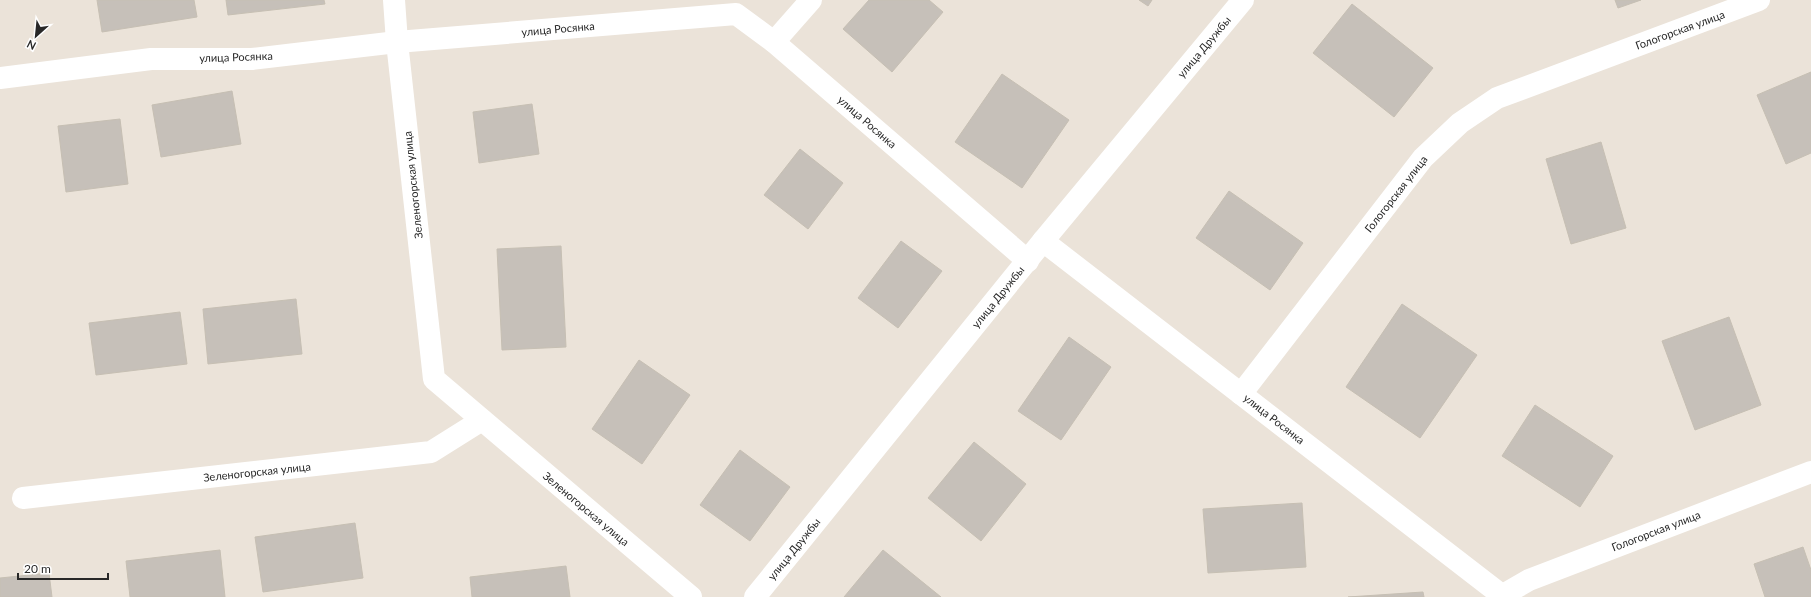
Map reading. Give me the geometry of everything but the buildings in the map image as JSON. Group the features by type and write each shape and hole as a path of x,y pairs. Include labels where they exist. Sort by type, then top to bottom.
{"street":[{"name":"Зеленогорская улица","path":"394,0 397,42 434,379 691,597"},
{"path":"774,42 811,0"},
{"name":"улица Дружбы","path":"755,597 1043,241 1243,0"},
{"name":"Гологорская улица","path":"1241,394 1423,158 1460,123 1497,98 1759,0"},
{"name":"улица Росянка","path":"0,78 151,59 252,59 397,42 736,14 774,42 1028,261"},
{"name":"улица Росянка","path":"1043,241 1503,596"},
{"name":"Зеленогорская улица","path":"23,498 431,452 482,420"},
{"name":"Гологорская улица","path":"1503,596 1529,580 1811,472"}]}
